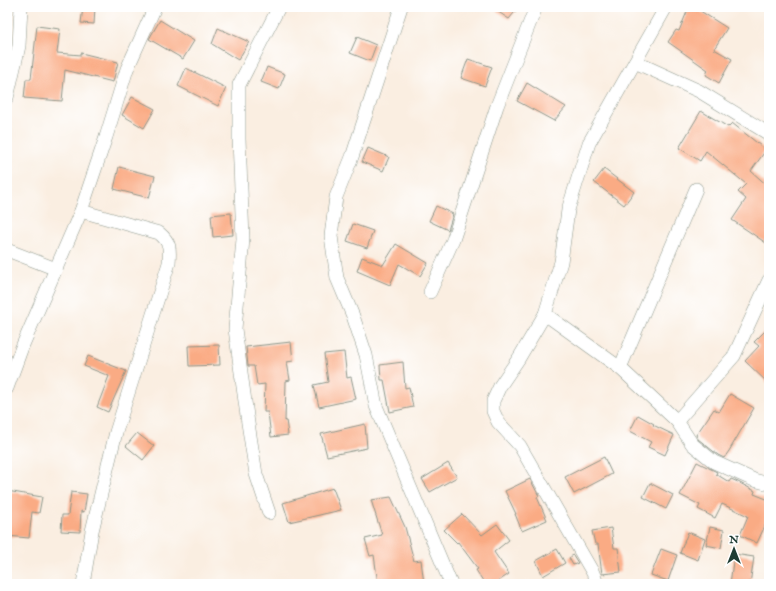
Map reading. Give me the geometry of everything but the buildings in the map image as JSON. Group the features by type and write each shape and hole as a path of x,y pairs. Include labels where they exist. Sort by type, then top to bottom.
{"street":[{"path":"7,98 19,46 21,7"},
{"path":"7,388 22,347 81,211 127,69 155,7"},
{"path":"269,513 256,474 235,328 243,239 239,139 239,85 279,7"},
{"path":"401,7 352,158 336,198 331,236 337,278 353,316 366,355 376,406 451,584"},
{"path":"430,292 453,240 496,106 536,7"},
{"path":"597,584 593,573 520,446 498,422 493,411 493,401 500,386 519,358 545,314 561,262 568,210 589,143 621,84 666,7"},
{"path":"635,62 699,91 769,134"},
{"path":"620,368 696,189"},
{"path":"81,211 160,233 166,238 170,248 169,263 116,432 92,532 83,584"},
{"path":"7,250 56,269"},
{"path":"677,422 734,356 769,280"},
{"path":"545,314 620,368 677,422 692,444 714,462 754,480 769,484"}]}
